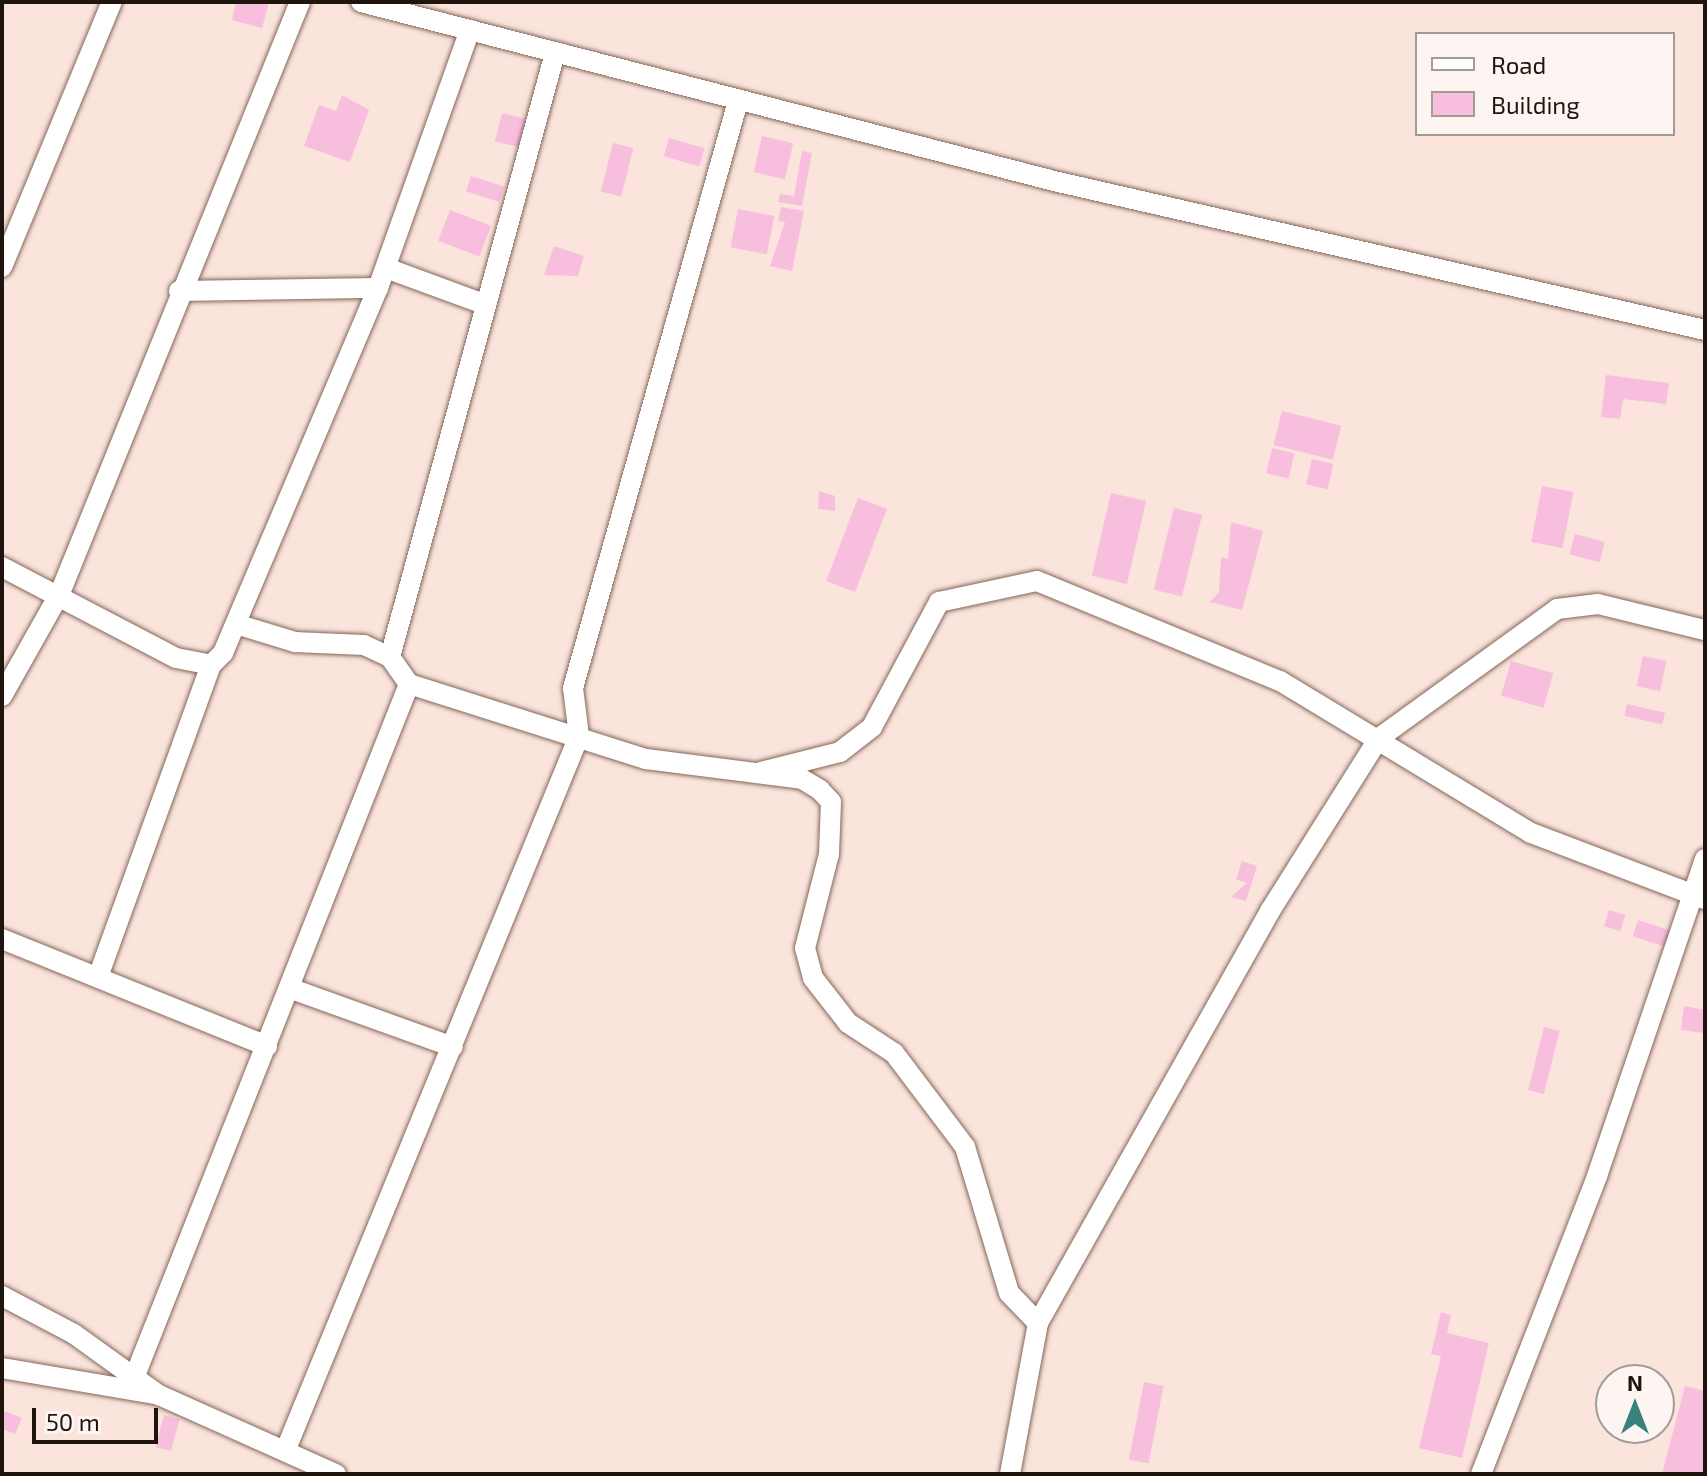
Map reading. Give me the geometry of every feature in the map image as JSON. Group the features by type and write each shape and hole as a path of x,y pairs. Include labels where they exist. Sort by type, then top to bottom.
{"street":[{"path":"2,267 112,2"},
{"path":"2,696 60,593 179,291 300,2"},
{"path":"361,2 738,101 1705,330"},
{"path":"98,977 211,665 236,624 378,288 470,30"},
{"path":"390,657 481,303 555,53"},
{"path":"286,1449 579,736 573,688 738,101"},
{"path":"386,268 481,303"},
{"path":"179,291 378,288"},
{"path":"2,567 60,593 176,658 211,665"},
{"path":"749,774 840,752 872,727 939,602 1037,581 1202,644 1379,738 1531,833 1698,894"},
{"path":"1010,1474 1038,1323 1270,911 1379,738 1557,609 1598,604 1705,630"},
{"path":"236,624 295,642 364,645 390,657 409,684 646,759 802,779 831,802 829,854 805,948 813,978 848,1023 894,1053 965,1147 1009,1293 1038,1323"},
{"path":"134,1378 409,684"},
{"path":"1481,1474 1597,1176 1698,894 1705,859"},
{"path":"2,939 267,1046"},
{"path":"289,988 453,1047"},
{"path":"2,1296 74,1334 159,1395 286,1449 336,1474"},
{"path":"2,1368 159,1395"}],"building":[{"path":"236,2 269,2 262,28 232,20"},
{"path":"342,95 369,110 350,162 304,146 319,105 336,111"},
{"path":"502,113 530,120 523,148 495,141"},
{"path":"762,136 793,143 785,179 754,172"},
{"path":"669,138 705,148 699,166 664,156"},
{"path":"613,143 633,148 621,197 601,192"},
{"path":"802,151 812,153 802,206 778,202 780,194 794,196"},
{"path":"471,176 504,187 499,202 466,191"},
{"path":"781,207 804,211 792,271 770,266 785,222 778,221"},
{"path":"738,209 774,216 767,254 731,247"},
{"path":"450,210 491,226 479,257 438,241"},
{"path":"554,246 584,256 578,276 544,275"},
{"path":"1606,375 1669,383 1666,404 1623,399 1620,419 1601,417"},
{"path":"1282,411 1341,426 1333,460 1274,445"},
{"path":"1272,448 1294,453 1289,479 1266,473"},
{"path":"1312,459 1333,464 1328,489 1306,484"},
{"path":"1542,486 1573,492 1563,548 1531,542"},
{"path":"819,491 835,496 835,511 818,509"},
{"path":"1111,493 1146,501 1127,584 1092,576"},
{"path":"858,498 887,509 855,592 826,581"},
{"path":"1174,508 1202,515 1182,597 1154,590"},
{"path":"1231,522 1263,531 1242,610 1210,602 1219,592 1221,557 1228,559"},
{"path":"1575,534 1605,542 1600,562 1570,554"},
{"path":"1643,656 1666,661 1660,691 1637,686"},
{"path":"1511,661 1553,673 1543,708 1501,696"},
{"path":"1627,704 1665,713 1662,724 1624,716"},
{"path":"1242,861 1257,866 1246,901 1231,897 1247,883 1236,879"},
{"path":"1609,910 1625,915 1620,931 1604,926"},
{"path":"1638,920 1671,931 1666,947 1633,936"},
{"path":"1684,1006 1705,1010 1705,1033 1681,1030"},
{"path":"1544,1027 1560,1031 1544,1094 1528,1090"},
{"path":"1441,1312 1451,1315 1447,1333 1489,1343 1462,1458 1419,1448 1441,1356 1431,1354"},
{"path":"1144,1382 1164,1386 1149,1463 1129,1460"},
{"path":"1685,1386 1705,1391 1705,1474 1662,1474 1670,1444 1675,1444 1675,1424"},
{"path":"2,1410 22,1418 15,1434 2,1429"},
{"path":"164,1415 179,1419 171,1451 155,1447"}]}
